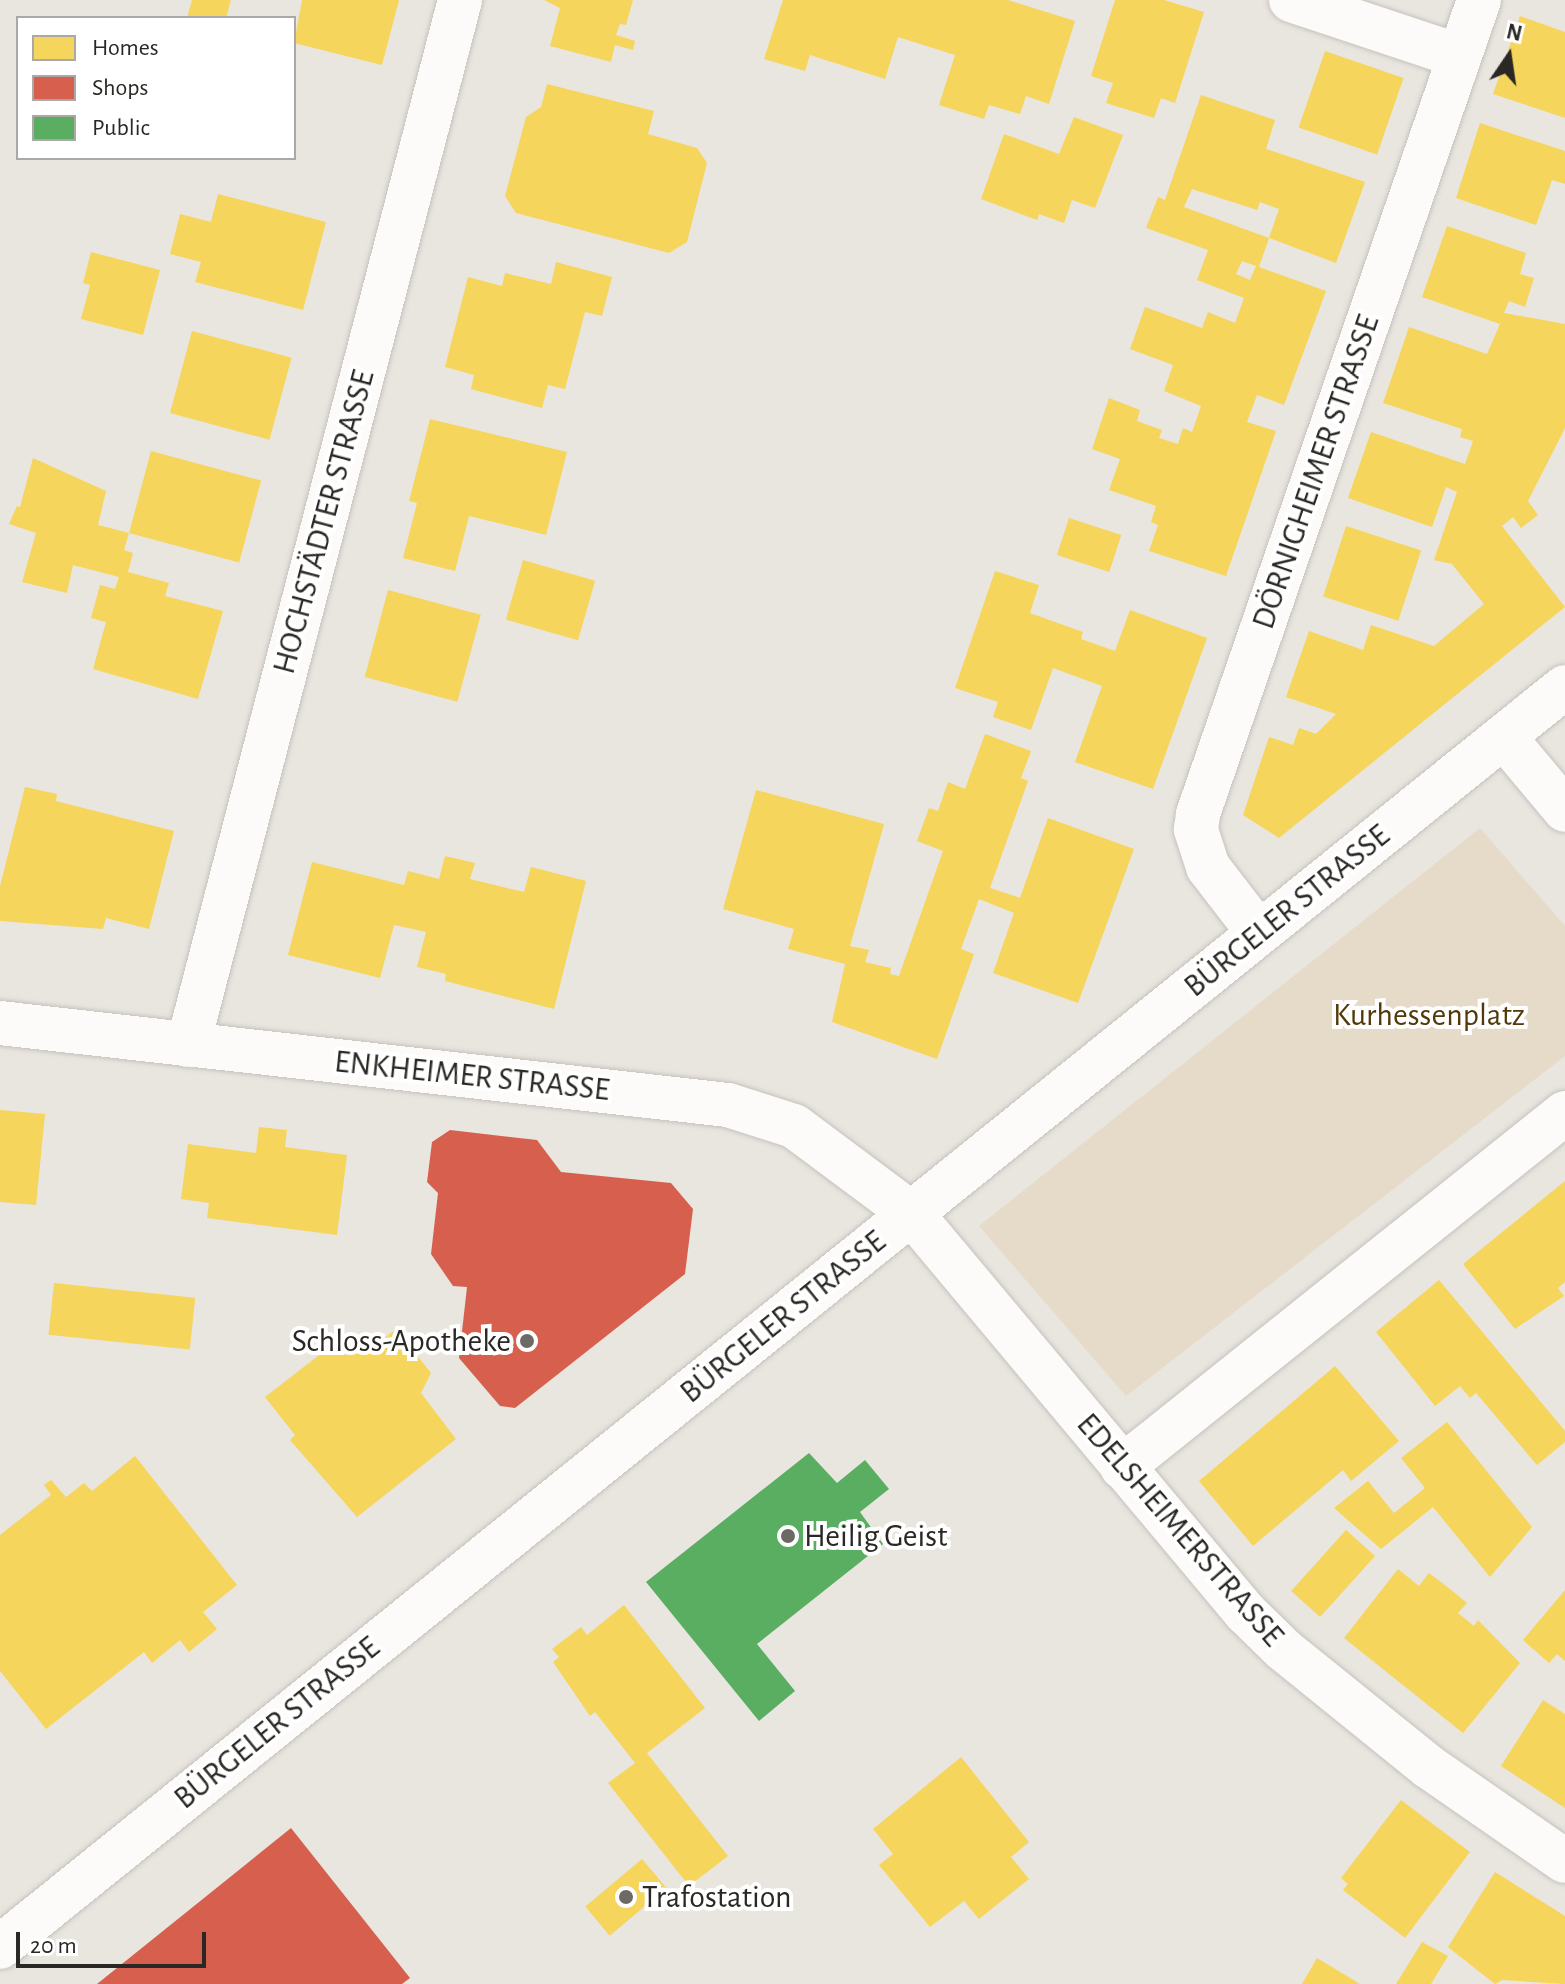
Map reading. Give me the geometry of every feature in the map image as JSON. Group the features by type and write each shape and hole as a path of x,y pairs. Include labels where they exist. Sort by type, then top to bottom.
{"street":[{"name":"HOCHSTÄDTER STRASSE","path":"188,1045 460,0"},
{"path":"1291,0 1459,56"},
{"name":"DÖRNIGHEIMER STRASSE","path":"1258,932 1208,867 1196,829 1198,814 1479,0"},
{"name":"BÜRGELER STRASSE","path":"0,1947 1565,687"},
{"path":"1504,737 1565,810"},
{"name":"ENKHEIMER STRASSE","path":"0,1023 728,1105 794,1126 912,1214"},
{"path":"1122,1467 1565,1113"},
{"name":"EDELSHEIMERSTRASSE","path":"912,1214 1122,1467 1284,1650 1429,1767 1565,1861"}],"green space":[{"name":"Kurhessenplatz","path":"1480,828 1565,926 1565,1056 1126,1396 979,1226"}],"building: Homes":[{"path":"192,0 231,0 227,16 188,16"},
{"path":"302,0 399,0 382,65 296,44"},
{"path":"544,0 633,0 626,25 620,24 616,35 635,41 633,50 615,45 611,62 550,46 560,8"},
{"path":"783,0 1008,0 1075,21 1049,104 1026,96 1020,114 989,105 984,119 939,105 955,55 898,37 885,79 810,55 805,71 764,59"},
{"path":"1115,0 1164,0 1204,12 1175,103 1161,98 1154,118 1106,103 1113,83 1091,76"},
{"path":"1520,16 1565,32 1565,118 1493,94"},
{"path":"1325,51 1403,78 1377,155 1299,128"},
{"path":"547,84 654,111 648,134 697,148 707,163 687,242 669,253 516,213 505,196 526,117 541,107"},
{"path":"1201,95 1275,120 1266,149 1365,182 1336,263 1269,238 1259,267 1326,291 1284,405 1257,395 1247,422 1276,431 1226,576 1149,551 1158,525 1151,522 1156,506 1109,490 1120,459 1092,449 1109,398 1140,410 1137,421 1162,430 1159,438 1178,444 1183,428 1192,432 1201,406 1164,391 1173,365 1130,349 1145,307 1202,328 1208,312 1235,323 1244,298 1197,280 1208,250 1146,228 1158,197 1165,200","holes":["1192,189 1257,210 1260,202 1279,209 1269,238 1184,207","1242,261 1256,266 1250,280 1236,274"]},
{"path":"1074,117 1123,135 1095,208 1072,200 1064,223 1039,214 1037,220 981,199 1004,134 1059,154"},
{"path":"1480,123 1565,151 1565,184 1552,180 1536,225 1456,198"},
{"path":"218,194 326,222 303,310 195,282 201,262 170,254 180,214 211,222"},
{"path":"1447,226 1526,253 1520,274 1534,278 1525,307 1509,301 1504,313 1565,324 1565,428 1528,501 1538,515 1521,528 1513,517 1502,526 1565,607 1279,838 1243,815 1269,737 1293,745 1299,728 1316,734 1336,714 1286,697 1309,631 1363,650 1371,625 1434,646 1484,604 1452,564 1434,560 1457,492 1446,487 1432,527 1348,498 1371,432 1465,464 1473,441 1460,437 1462,429 1383,403 1409,327 1487,354 1500,324 1422,297"},
{"path":"91,252 160,270 143,335 81,319 90,285 83,283"},
{"path":"556,262 612,277 602,316 585,312 565,389 548,385 542,408 471,389 474,375 445,367 468,277 502,286 505,273 551,284"},
{"path":"192,331 291,358 269,440 170,413"},
{"path":"430,419 567,452 546,535 469,516 455,571 403,558 417,503 409,501"},
{"path":"151,451 261,481 239,563 129,533"},
{"path":"33,458 106,491 98,525 129,533 124,550 133,553 128,572 169,583 165,596 223,611 198,699 93,669 106,622 91,618 100,585 115,589 119,577 73,565 67,593 22,582 36,533 9,524 17,506 20,507"},
{"path":"1069,518 1121,535 1109,572 1057,555"},
{"path":"1346,526 1421,550 1398,621 1323,596"},
{"path":"523,560 595,581 578,640 506,620"},
{"path":"995,571 1039,585 1030,613 1083,632 1081,639 1115,651 1130,610 1207,638 1153,789 1075,762 1102,686 1053,668 1031,730 993,717 998,702 955,688"},
{"path":"388,590 481,615 457,702 365,677"},
{"path":"985,734 1031,751 1021,778 1028,781 990,888 1020,898 1048,818 1134,849 1078,1003 993,973 1014,913 979,899 961,949 974,954 937,1059 832,1022 845,964 788,949 794,929 723,909 756,790 884,824 850,946 869,950 865,962 891,968 890,974 899,976 943,851 917,841 929,808 938,811 948,782 965,789"},
{"path":"25,787 57,794 56,801 174,831 149,929 106,918 103,929 0,921 0,886"},
{"path":"445,856 475,863 470,879 524,892 531,867 586,881 554,1009 445,981 446,974 417,967 426,932 394,925 380,978 288,955 312,862 404,885 408,871 439,879"},
{"path":"0,1110 45,1114 36,1205 0,1202"},
{"path":"259,1127 287,1130 285,1147 347,1155 337,1235 207,1218 209,1203 181,1199 188,1144 256,1153"},
{"path":"1565,1181 1565,1282 1558,1288 1564,1296 1515,1329 1463,1264"},
{"path":"1439,1280 1565,1431 1565,1442 1537,1465 1476,1393 1470,1398 1460,1386 1435,1406 1376,1332"},
{"path":"54,1283 195,1298 190,1350 49,1335"},
{"path":"396,1329 431,1373 421,1393 456,1439 357,1517 290,1440 295,1435 265,1397 336,1342 368,1334 377,1344"},
{"path":"1335,1366 1399,1441 1351,1481 1343,1470 1253,1546 1199,1481"},
{"path":"1447,1422 1532,1527 1490,1577 1433,1507 1381,1549 1334,1508 1368,1481 1394,1513 1425,1488 1401,1458"},
{"path":"135,1456 237,1585 203,1612 217,1629 189,1652 180,1640 152,1663 144,1652 46,1729 0,1671 0,1535 51,1495 44,1485 51,1480 66,1497 84,1483 92,1491"},
{"path":"1346,1530 1375,1556 1320,1617 1291,1591"},
{"path":"1398,1569 1419,1586 1429,1573 1450,1589 1467,1603 1458,1613 1474,1626 1478,1620 1520,1663 1463,1733 1344,1638"},
{"path":"1565,1590 1565,1661 1557,1654 1549,1663 1523,1640"},
{"path":"624,1605 705,1708 647,1753 728,1856 689,1886 608,1783 635,1763 595,1712 590,1716 553,1662 559,1657 552,1649 581,1627 587,1635"},
{"path":"1543,1700 1565,1714 1565,1808 1501,1766"},
{"path":"961,1757 1029,1842 1011,1857 1029,1879 979,1919 964,1901 930,1927 879,1865 893,1854 873,1829"},
{"path":"1401,1800 1470,1852 1405,1938 1343,1890 1348,1884 1341,1878"},
{"name":"Trafostation","path":"642,1859 666,1888 610,1936 585,1907"},
{"path":"1495,1872 1565,1916 1565,1984 1502,1980 1495,1984 1448,1947"},
{"path":"1422,1942 1448,1956 1431,1984 1396,1984"},
{"path":"1317,1958 1360,1984 1302,1984"}],"building: Shops":[{"path":"450,1130 537,1140 561,1172 671,1183 693,1209 685,1274 515,1408 500,1406 459,1358 467,1287 453,1286 431,1254 438,1193 427,1182 432,1142"},
{"path":"291,1828 410,1978 402,1984 97,1984"}],"building: Public":[{"path":"809,1453 837,1483 865,1460 889,1489 860,1512 883,1544 757,1644 795,1691 759,1721 646,1582"}],"place":[{"name":"Schloss-Apotheke","path":"527,1341"},
{"name":"Heilig Geist","path":"788,1536"},
{"name":"Trafostation","path":"626,1897"}]}
